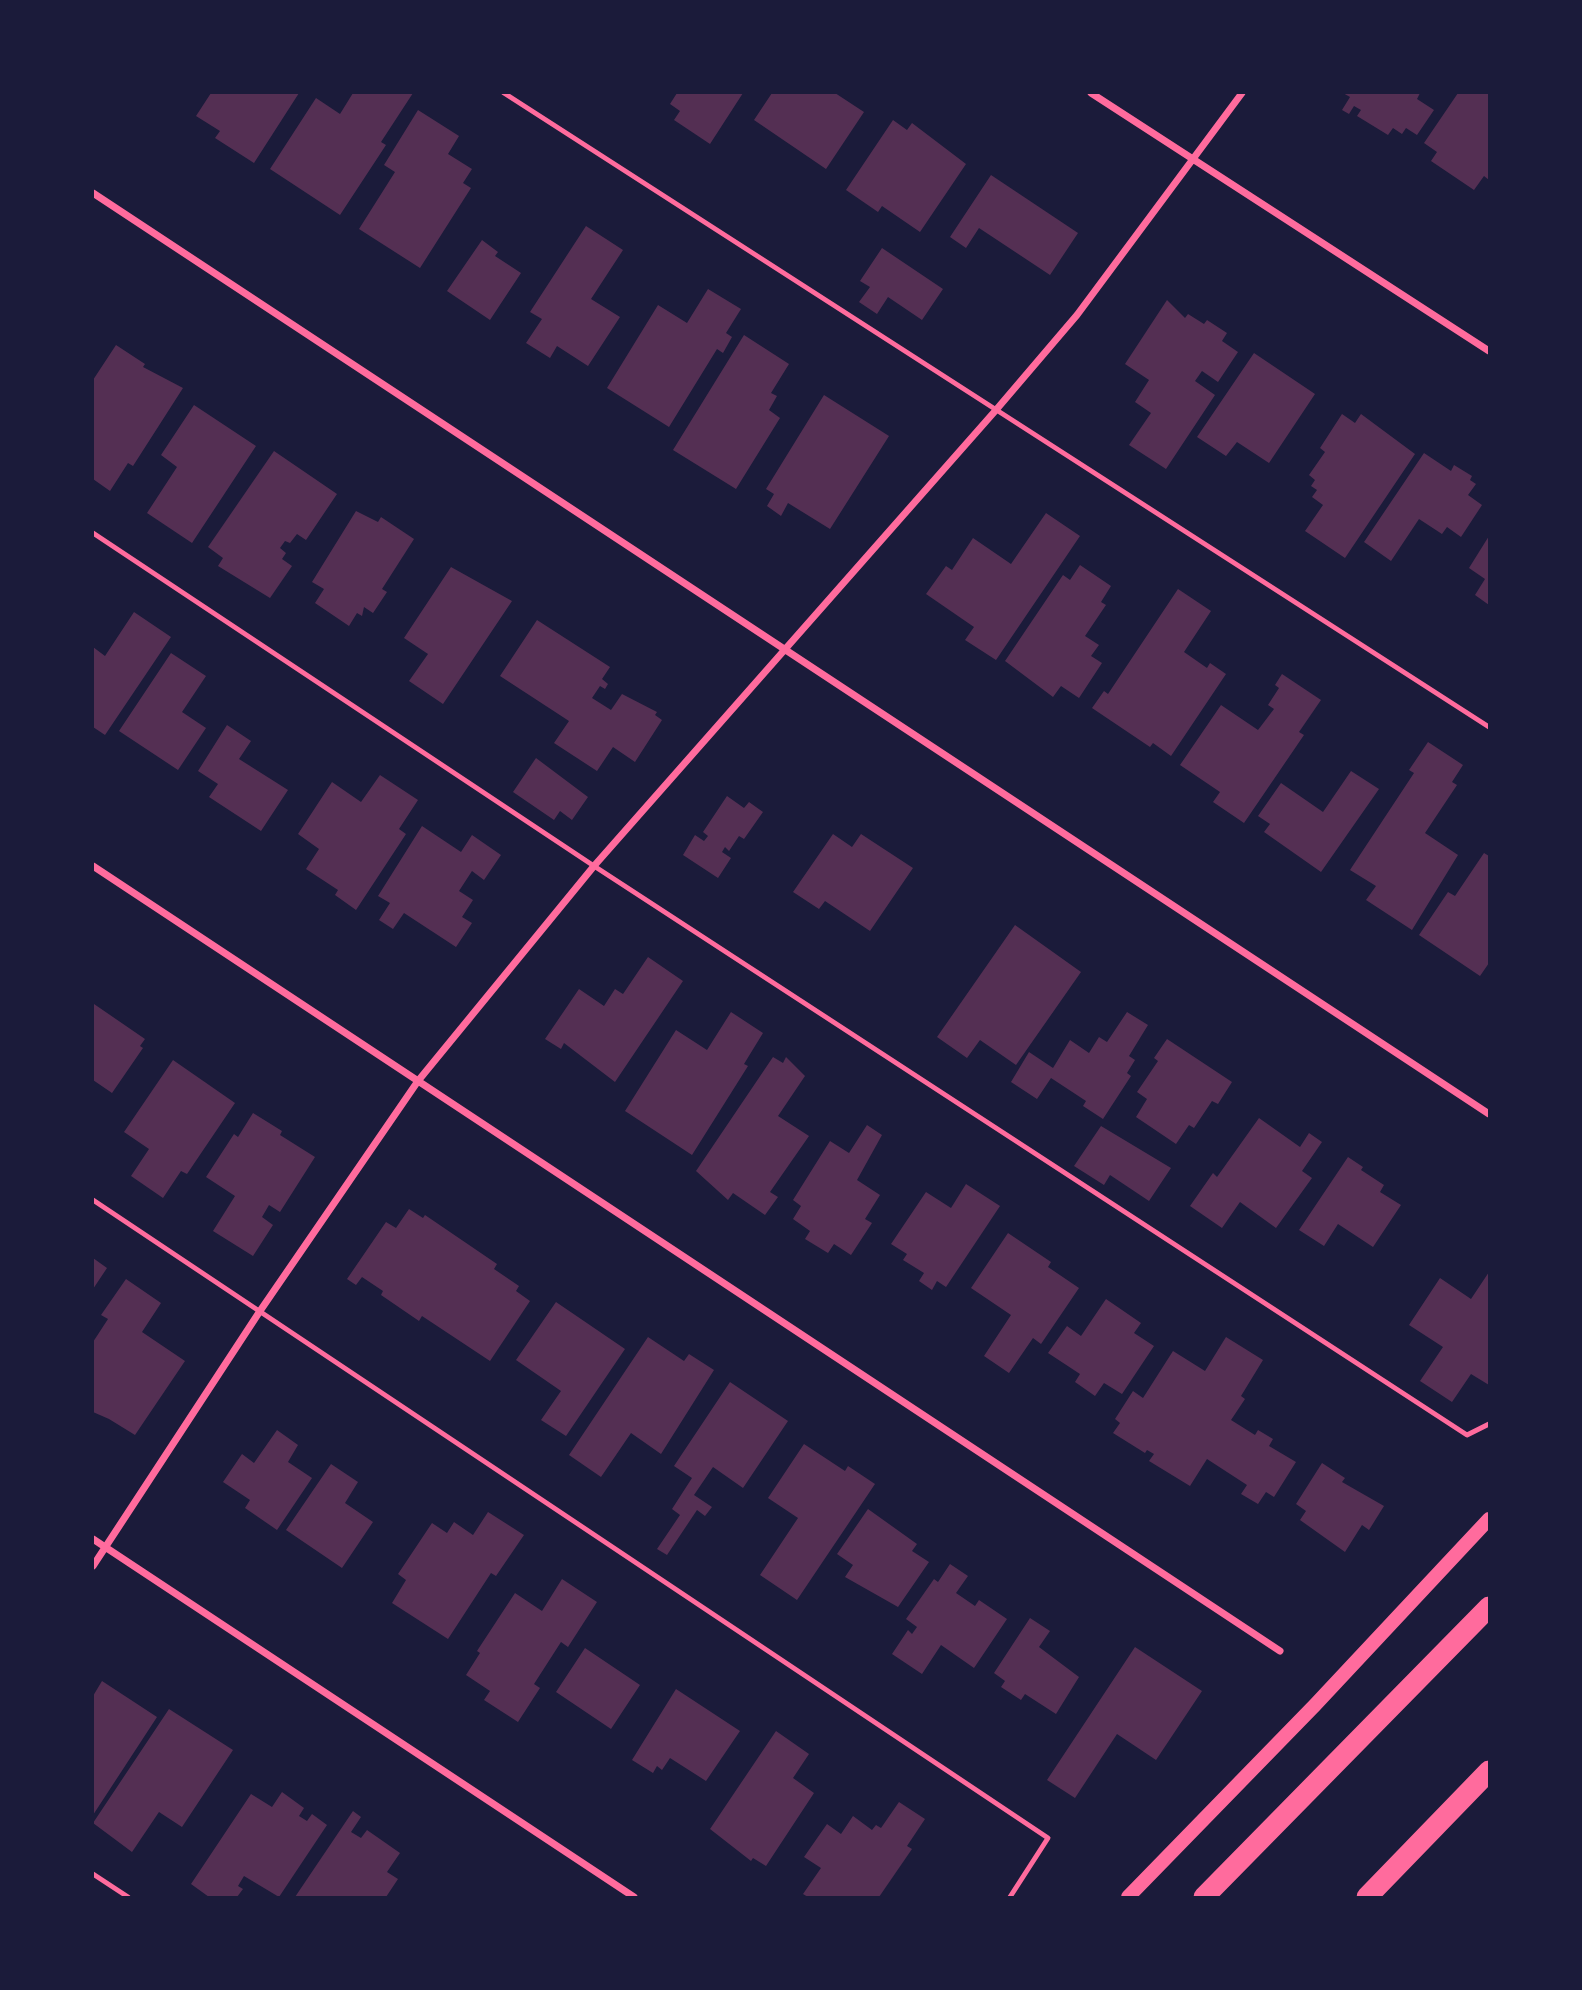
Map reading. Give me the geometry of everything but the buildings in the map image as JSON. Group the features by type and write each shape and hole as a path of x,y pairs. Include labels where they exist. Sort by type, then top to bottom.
{"highway":[{"path":"1204,1897 1489,1607"},
{"path":"1367,1897 1489,1771"}],"main road":[{"path":"1128,1897 1315,1705 1489,1519"}],"street":[{"path":"1091,93 1489,351"},
{"path":"93,1566 260,1311 418,1081 594,866 1077,315 1242,93"},
{"path":"93,193 785,647 1489,1114"},
{"path":"93,866 1280,1651"},
{"path":"93,1539 634,1897"}],"lane":[{"path":"504,93 1489,727"},
{"path":"93,533 594,866 1467,1435 1489,1424"},
{"path":"93,1200 1048,1838 1010,1897"},
{"path":"93,1874 128,1897"}]}
